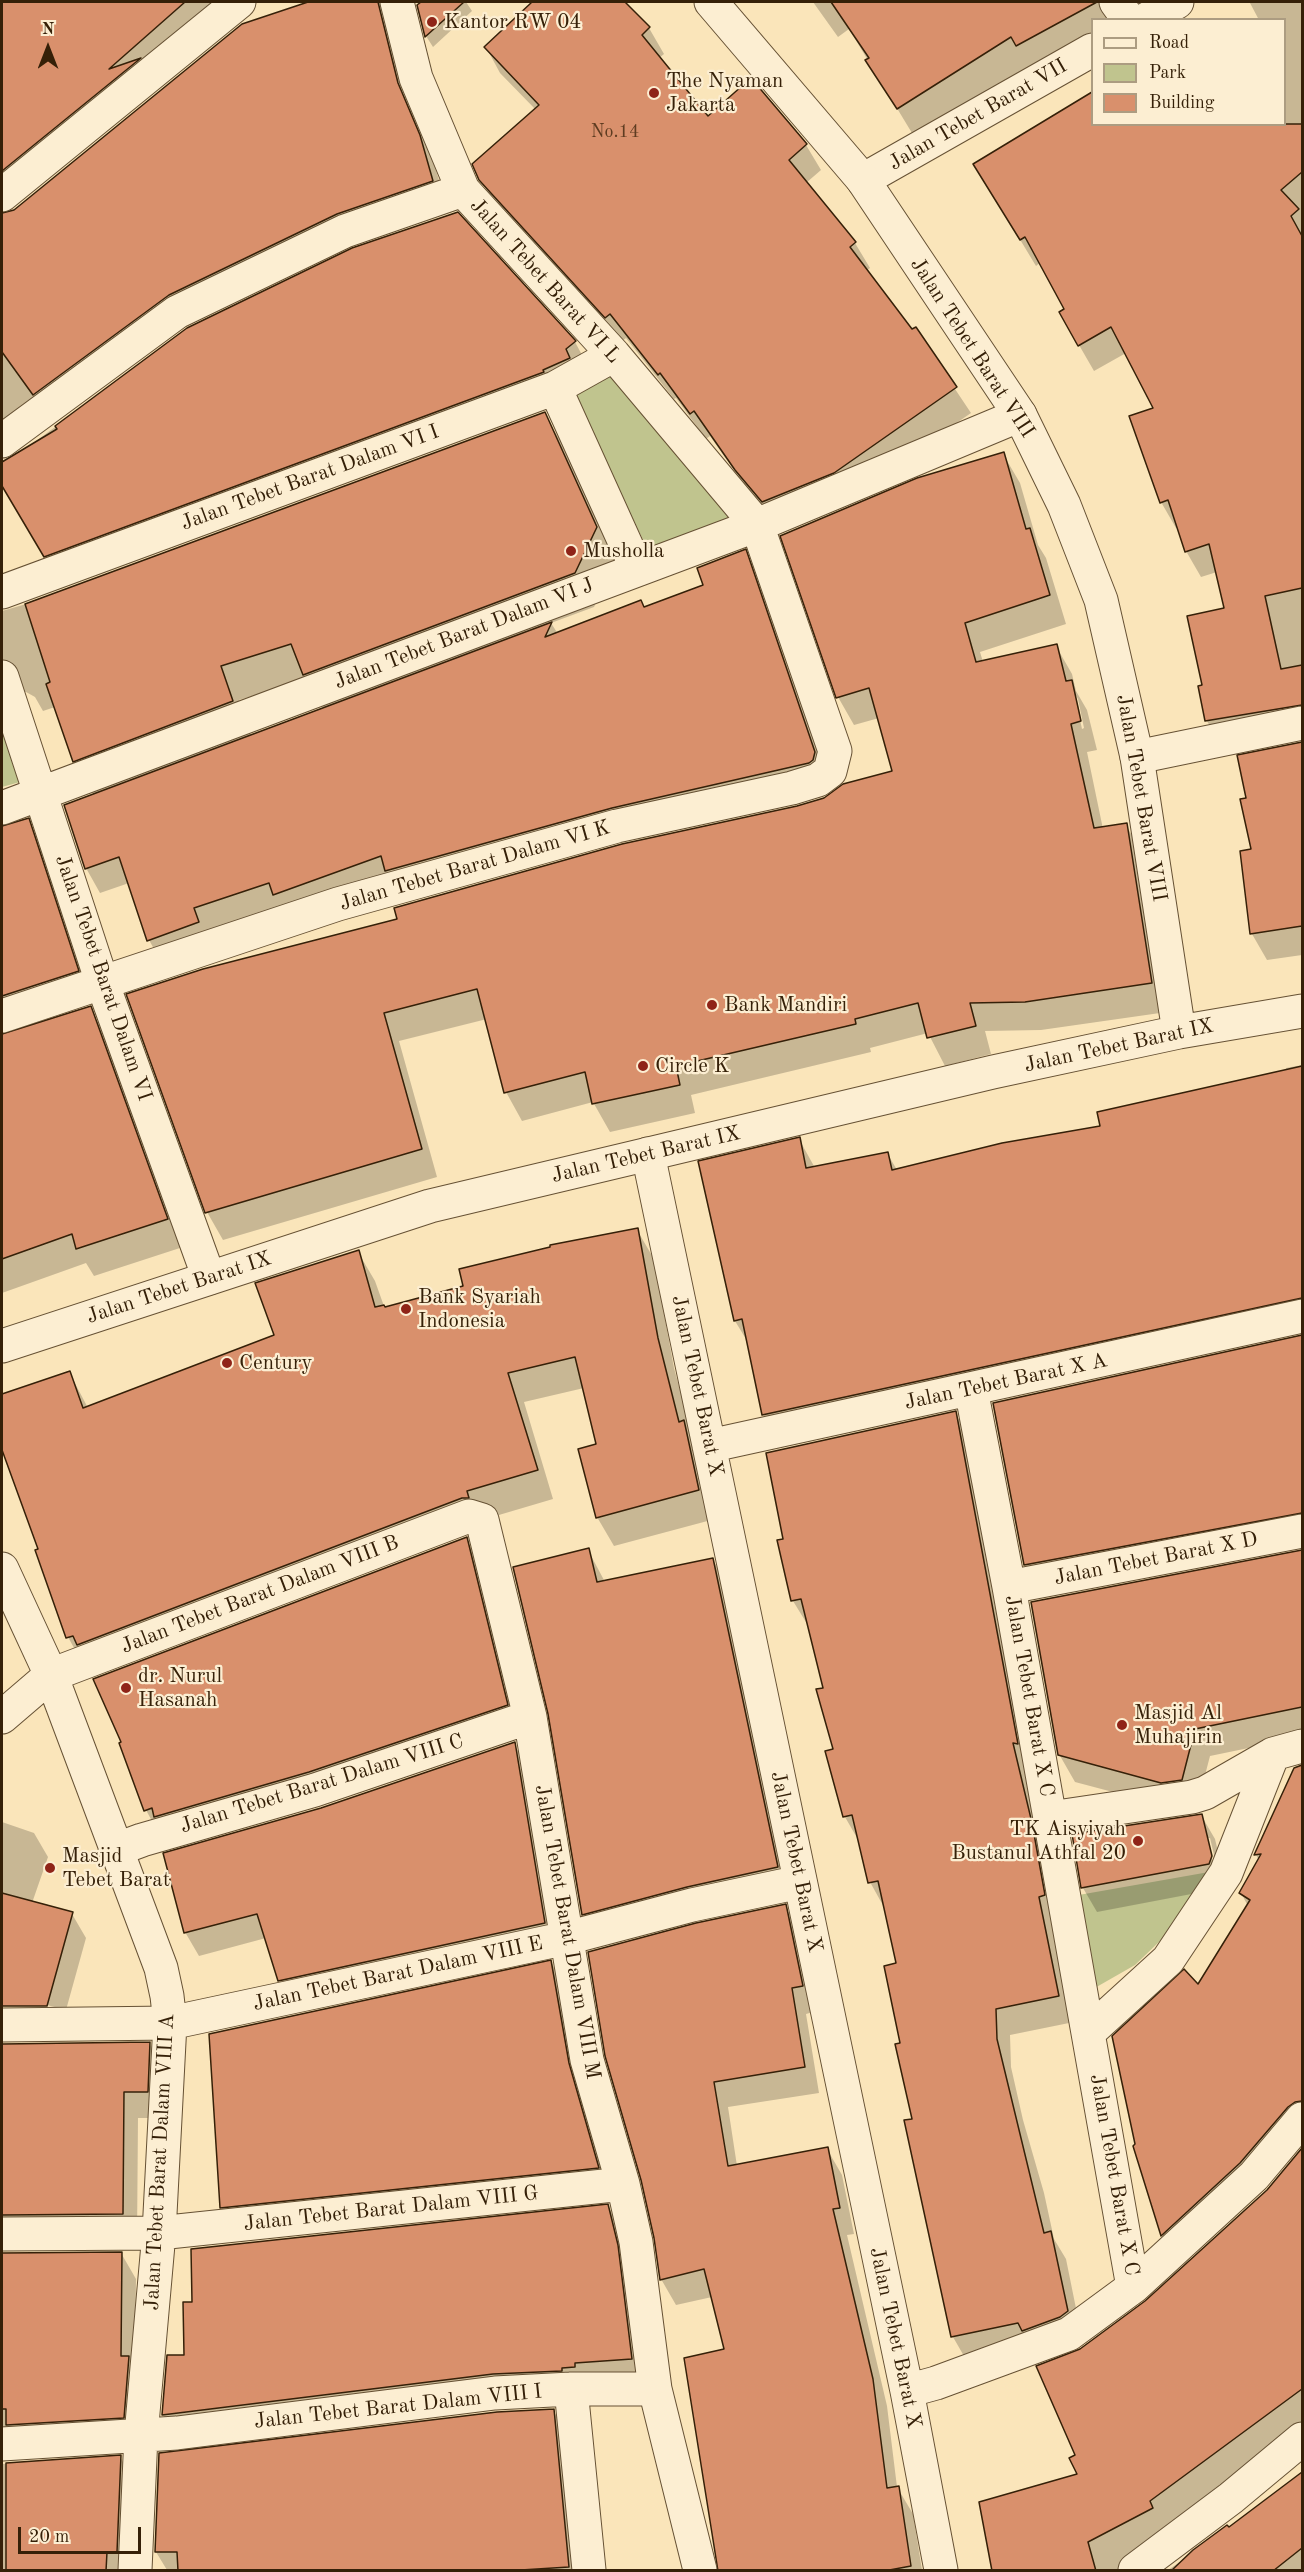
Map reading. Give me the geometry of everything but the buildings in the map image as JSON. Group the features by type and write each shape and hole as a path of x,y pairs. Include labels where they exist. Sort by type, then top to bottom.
{"street":[{"path":"2,195 239,2"},
{"name":"Jalan Tebet Barat VI L","path":"397,2 416,78 462,190 615,355 757,525"},
{"name":"Jalan Tebet Barat VIII","path":"711,2 863,180 1020,415 1064,505 1101,600 1137,757 1179,1032"},
{"path":"1116,2 1127,18"},
{"path":"1149,18 1177,2"},
{"name":"Jalan Tebet Barat VII","path":"863,180 1091,51"},
{"path":"2,441 177,312 336,235 462,190"},
{"name":"Jalan Tebet Barat Dalam VI I","path":"2,592 555,387 615,355"},
{"path":"555,387 637,569"},
{"name":"Jalan Tebet Barat Dalam VI J","path":"2,808 757,525 1020,415"},
{"name":"Jalan Tebet Barat Dalam VI K","path":"2,1016 371,895 617,826 819,780 830,771 835,751 757,525"},
{"name":"Jalan Tebet Barat Dalam VI","path":"2,677 7,710 40,794 102,982 208,1278"},
{"path":"1137,757 1302,723"},
{"name":"Jalan Tebet Barat IX","path":"2,1346 430,1206 993,1072 1179,1032 1302,1011"},
{"name":"Jalan Tebet Barat X","path":"648,1154 907,2391 941,2571"},
{"name":"Jalan Tebet Barat X A","path":"709,1446 1302,1316"},
{"name":"Jalan Tebet Barat X C","path":"971,1389 1010,1587 1133,2287"},
{"name":"Jalan Tebet Barat Dalam VIII B","path":"2,1717 51,1675 469,1516"},
{"name":"Jalan Tebet Barat Dalam VIII M","path":"469,1516 479,1517 485,1524 530,1717 587,2060 623,2184 636,2242 655,2389 700,2571"},
{"name":"Jalan Tebet Barat X D","path":"1010,1587 1302,1532"},
{"name":"Jalan Tebet Barat Dalam VIII A","path":"2,1569 51,1675 161,1968 170,2023 159,2233 141,2435 135,2571"},
{"name":"Jalan Tebet Barat Dalam VIII C","path":"115,1850 142,1840 315,1790 530,1717"},
{"path":"1050,1818 1192,1797 1205,1793 1288,1750"},
{"path":"1089,2032 1168,1960 1226,1873 1288,1750"},
{"name":"Jalan Tebet Barat Dalam VIII E","path":"2,2025 170,2023 567,1938 692,1905 800,1882"},
{"path":"907,2391 936,2383 1069,2334 1133,2287 1254,2176 1302,2119"},
{"name":"Jalan Tebet Barat Dalam VIII G","path":"2,2234 159,2233 623,2184"},
{"path":"571,2389 589,2571"},
{"name":"Jalan Tebet Barat Dalam VIII I","path":"2,2444 189,2432 495,2393 571,2389 655,2389"},
{"path":"1135,2571 1231,2498 1302,2439"}],"green space":[{"path":"617,364 743,520 649,552 572,394"},
{"path":"2,727 20,782 2,787"},
{"path":"1209,1872 1198,1894 1161,1940 1135,1965 1093,1989 1073,1896"}],"place":[{"name":"Kantor RW 04","path":"432,22"},
{"name":"The Nyaman Jakarta","path":"654,93"},
{"name":"Musholla","path":"571,551"},
{"name":"Bank Mandiri","path":"712,1005"},
{"name":"Circle K","path":"643,1066"},
{"name":"Bank Syariah Indonesia","path":"406,1309"},
{"name":"Century","path":"227,1363"},
{"name":"dr. Nurul Hasanah","path":"126,1688"},
{"name":"Masjid Al Muhajirin","path":"1122,1725"},
{"name":"TK Aisyiyah Bustanul Athfal 20","path":"1138,1841"},
{"name":"Masjid Tebet Barat","path":"50,1868"}]}
